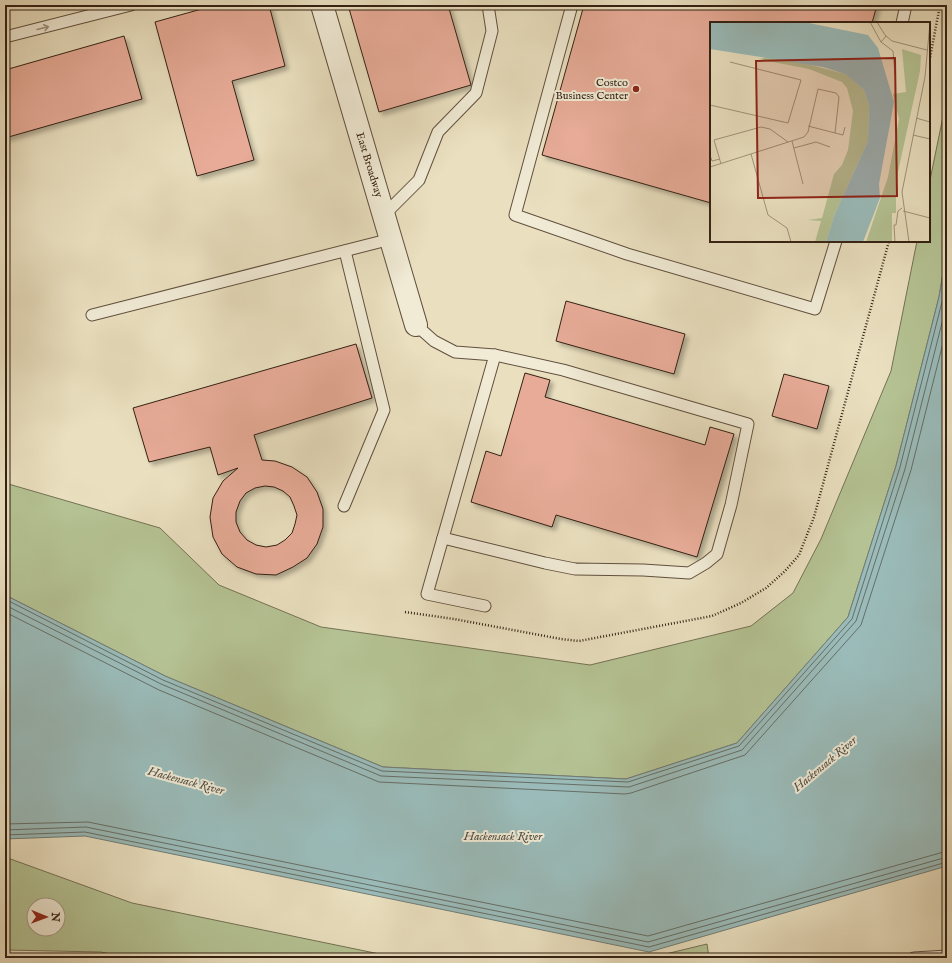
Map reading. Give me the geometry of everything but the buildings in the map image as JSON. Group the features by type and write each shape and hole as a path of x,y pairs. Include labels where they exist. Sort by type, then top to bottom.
{"street":[{"name":"East Broadway","path":"322,5 416,325"}],"lane":[{"path":"5,37 131,5"},
{"path":"384,215 419,180 438,132 476,93 492,30 488,5"},
{"path":"572,5 515,215 627,254 815,309 836,242"},
{"path":"902,22 906,5"},
{"path":"92,315 391,239"},
{"path":"344,506 384,410 346,251"},
{"path":"416,325 434,341 455,352 495,355 563,370 748,424 731,505 717,554 706,563 689,573 643,570 575,569 443,538"},
{"path":"486,606 427,594 495,355"},
{"path":"914,958 947,956"}],"path":[{"path":"930,58 940,5"}],"green space":[{"path":"947,97 947,250 939,297 896,466 848,617 737,743 626,779 383,767 165,676 5,595 5,483 160,528 219,585 321,627 590,665 751,626 793,593 821,539 891,371 917,242 930,242 930,180"},
{"path":"5,857 132,903 399,958 128,958 101,952 5,950"},
{"path":"707,944 709,958 649,958"}],"water":[{"name":"Hackensack River","path":"947,250 947,866 649,952 85,836 5,839 5,595 165,676 383,767 626,779 737,743 848,617 896,466 939,297"}],"place":[{"name":"Costco Business Center","path":"636,89"}]}
